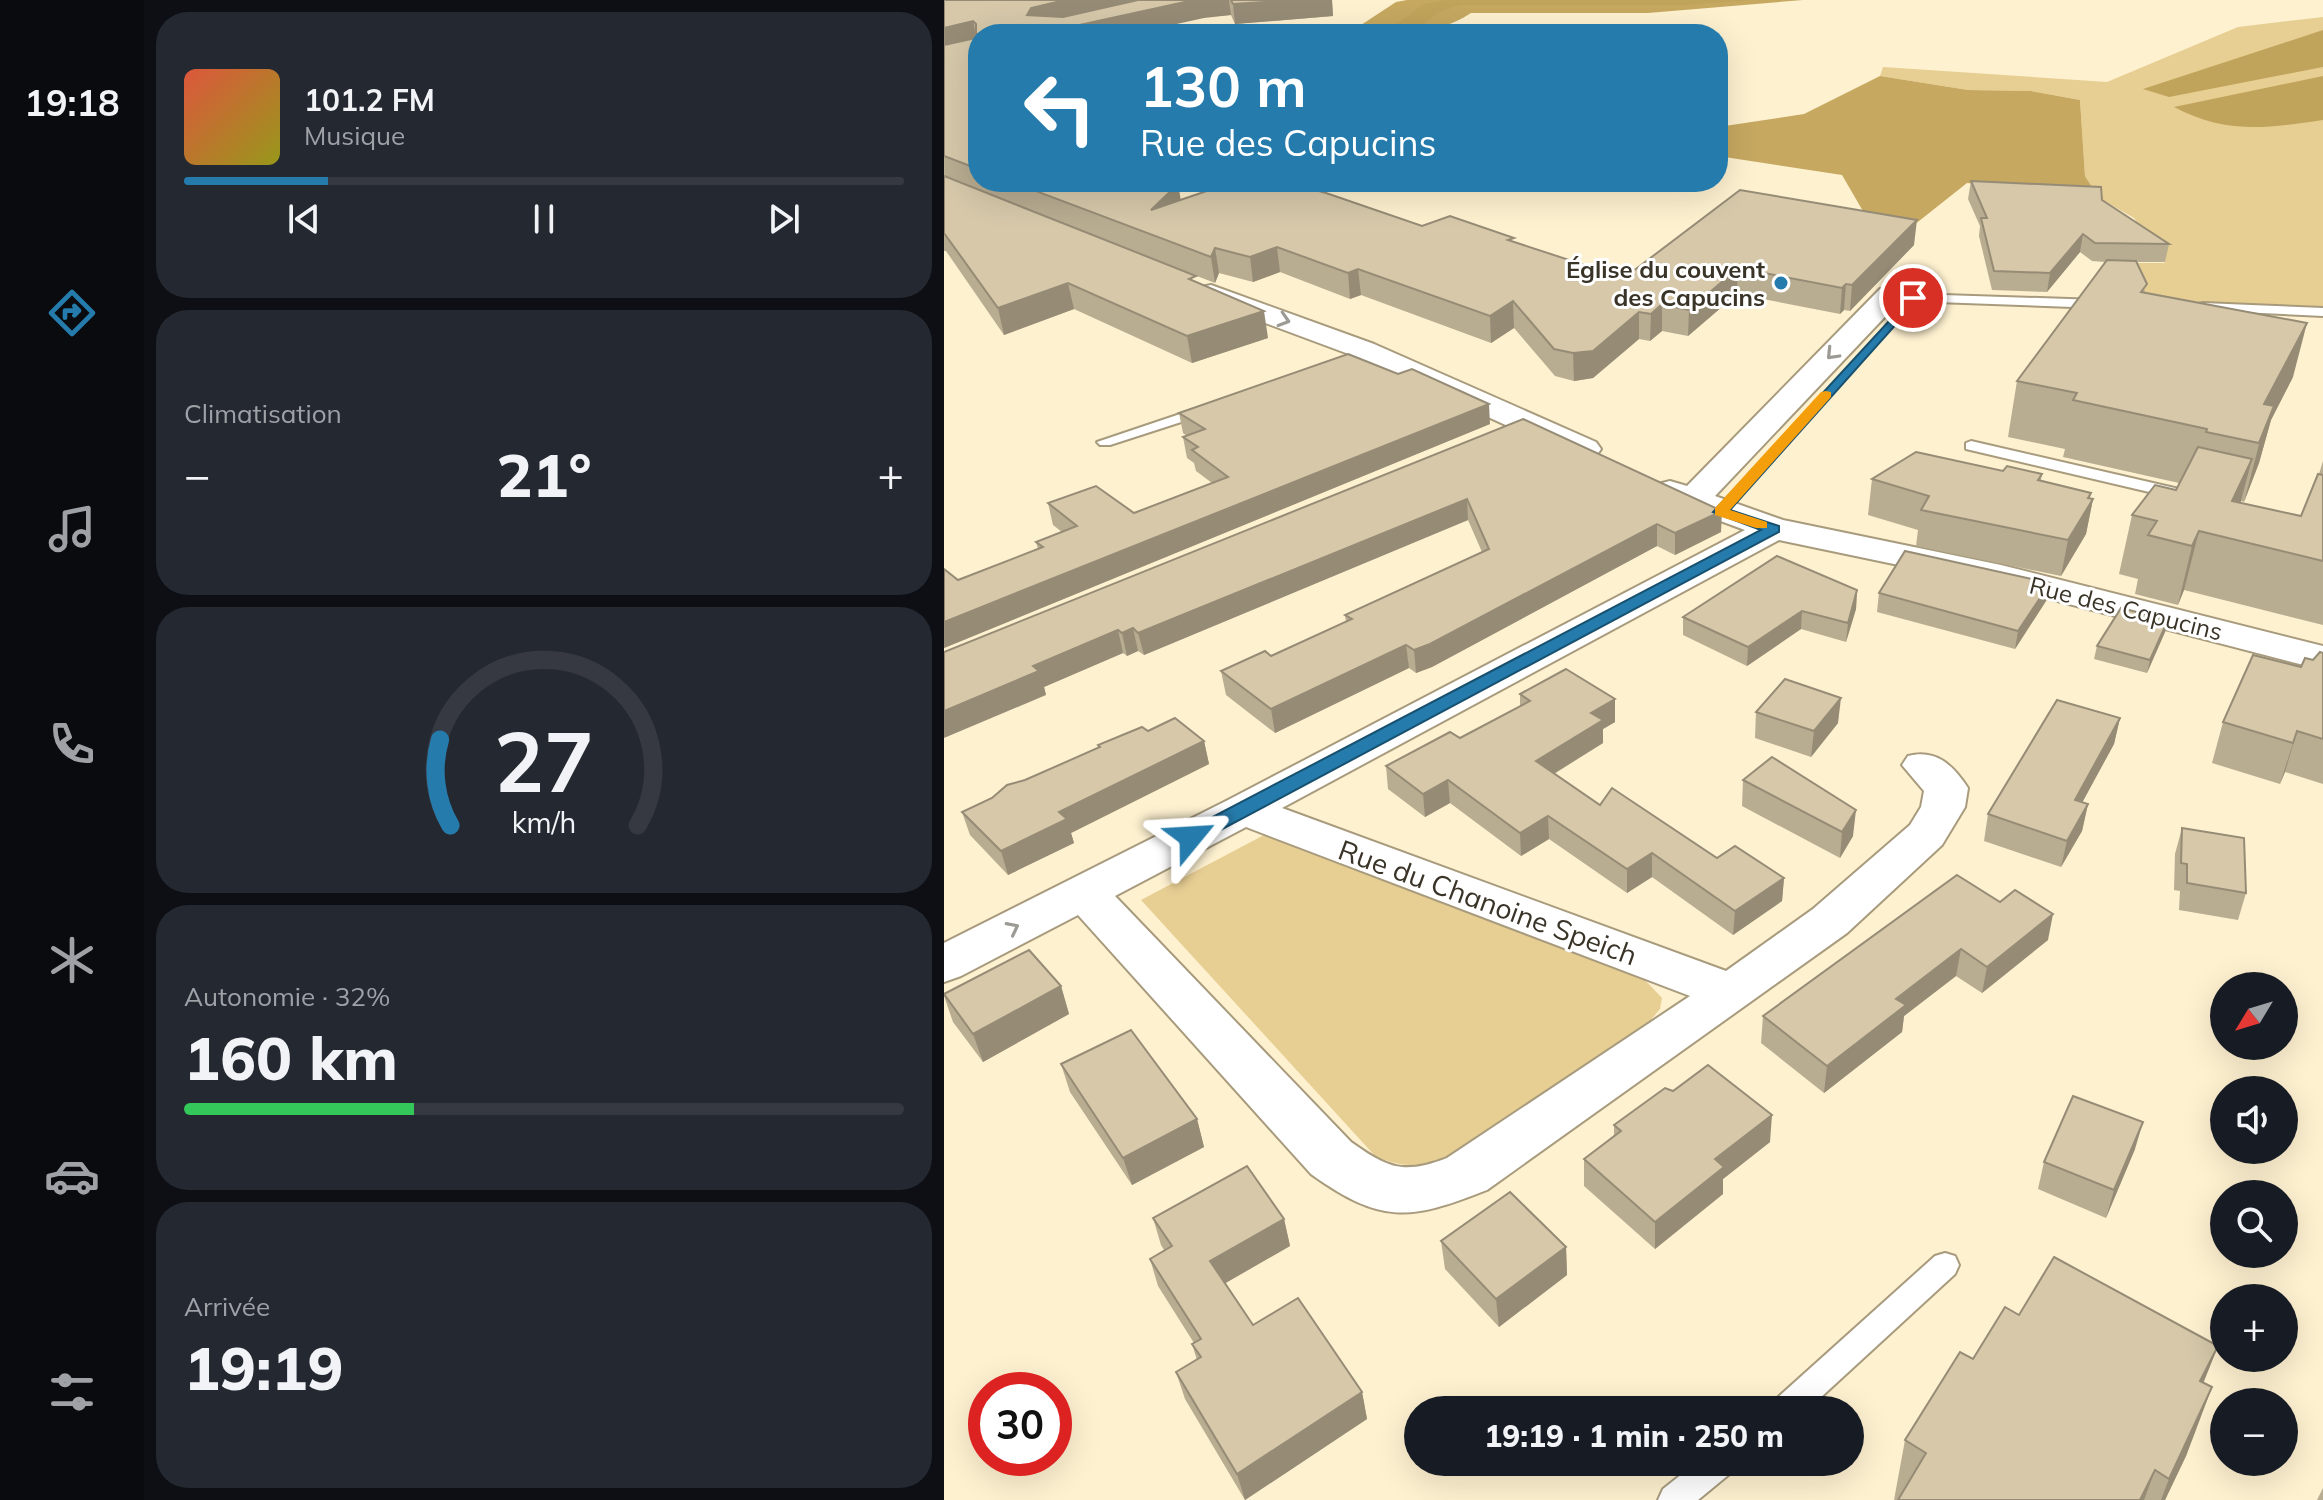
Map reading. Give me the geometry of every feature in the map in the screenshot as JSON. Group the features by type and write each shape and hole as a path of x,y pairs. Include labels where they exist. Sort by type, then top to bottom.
{"street":[{"name":"Rue des Capucins","path":"1191,285 1364,350 1530,422 1706,506 1774,529 2001,576 2323,658"},
{"path":"1706,506 1913,298"},
{"path":"1488,440 1530,422"},
{"path":"944,964 1244,810 1774,529"},
{"path":"1084,892 1331,1158 1364,1182 1391,1192 1425,1191 1467,1174 1830,921 1926,835 1943,807 1946,788 1923,765"},
{"name":"Rue du Chanoine Speich","path":"1244,810 1732,992"}],"lane":[{"path":"1913,298 2114,305"},
{"path":"2191,307 2323,312"},
{"path":"1335,361 1364,350"},
{"path":"1105,442 1225,403"},
{"path":"1971,446 2201,500"},
{"path":"1801,1396 1945,1265"},
{"path":"1674,1500 1704,1476"}],"shaded area":[{"path":"1445,0 1750,0 1685,5 1460,5 1437,13 1424,24 1397,24 1424,4"},
{"path":"1803,0 1648,13 1471,13 1449,24 1363,24 1396,2"},
{"path":"2323,17 2323,314 2132,309 2119,263 2165,263 2134,218 2099,198 2085,176 2080,100 2030,91 1968,90 1880,76 1883,67 2107,82 2238,27"},
{"path":"2323,30 2323,67 2169,97 2143,89"},
{"path":"1880,76 1968,90 2031,91 2080,100 2085,176 2099,198 1967,183 1914,225 1867,218 1842,175 1728,158 1728,125 1804,114"},
{"path":"2323,76 2323,120 2265,127 2230,126 2193,116 2174,107"},
{"path":"1264,835 1642,977 1662,998 1660,1009 1650,1021 1449,1158 1412,1165 1376,1157 1141,900"}],"building":[{"path":"944,0 1065,0 1031,8 1027,15 1063,17 1138,0 1194,0 1084,24 976,24 973,21 944,28"},
{"path":"1231,0 1293,0 1233,4"},
{"path":"968,40 968,165 944,156 944,45"},
{"path":"944,176 968,186 968,192 984,192 1196,276 1189,279 1264,311 1187,336 1068,283 998,308 944,233"},
{"path":"1971,181 2101,187 2102,200 2169,244 2095,243 2083,234 2050,273 1994,271 1981,218 1987,218"},
{"path":"1740,190 1917,220 1852,285 1846,284 1842,288 1738,268 1689,310 1662,304 1651,314 1639,312 1593,351 1573,353 1554,349 1513,301 1490,316 1358,269 1348,273 1277,247 1250,257 1215,248 1211,257 1039,192 1170,192 1151,210 1204,192 1323,192 1422,226 1450,216 1514,238 1508,240 1624,278"},
{"path":"2107,260 2136,261 2147,284 2141,292 2307,323 2264,404 2274,406 2259,443 2073,400 2077,393 2017,381"},
{"path":"1348,354 1398,374 1412,369 1489,404 944,622 944,569 958,580 1043,547 1036,542 1077,526 1048,503 1096,486 1134,513 1228,477 1192,450 1198,447 1183,437 1205,429 1179,413"},
{"path":"1523,419 1722,511 1675,533 1657,524 1430,644 1414,650 1406,645 1271,709 1221,671 1265,651 1271,656 1352,619 1345,615 1489,549 1467,499 1138,633 1133,628 1122,633 1118,630 1033,666 1039,671 944,711 944,652"},
{"path":"2198,447 2252,459 2232,501 2301,516 2318,474 2323,475 2323,561 2199,531 2192,546 2148,535 2157,521 2132,515 2155,485 2176,490"},
{"path":"1916,452 2003,471 2007,466 2042,474 2038,480 2091,493 2088,498 2093,499 2068,540 1921,510 1929,496 1872,479"},
{"path":"1905,551 2050,583 2018,631 1879,593"},
{"path":"1777,556 1857,590 1848,623 1802,611 1748,647 1683,617"},
{"path":"2121,608 2168,620 2150,660 2097,646"},
{"path":"2320,652 2323,653 2323,739 2297,731 2293,743 2223,722 2253,655 2301,667 2305,658 2313,660"},
{"path":"1566,669 1615,699 1591,713 1603,720 1536,761 1600,805 1612,788 1717,858 1735,846 1784,878 1735,911 1652,853 1627,869 1548,816 1520,833 1448,780 1423,794 1386,766 1450,732 1460,738 1530,701 1520,694"},
{"path":"1785,679 1841,698 1814,731 1756,712"},
{"path":"2057,700 2120,718 2075,800 2088,804 2067,841 1988,814"},
{"path":"1175,718 1204,741 1059,812 1067,819 1001,851 962,812 992,798 1007,785 1025,780 1142,727 1148,731"},
{"path":"1772,757 1856,810 1842,832 1743,780"},
{"path":"2182,828 2244,838 2246,893 2187,883 2187,864 2181,863"},
{"path":"1957,875 2000,902 2015,890 2053,914 1987,967 1961,949 1896,999 1906,1005 1827,1066 1763,1016"},
{"path":"1029,950 1061,986 973,1034 944,994"},
{"path":"1131,1030 1197,1119 1123,1158 1061,1064"},
{"path":"1708,1065 1772,1115 1715,1159 1724,1167 1655,1222 1584,1159 1621,1131 1614,1125 1665,1088 1673,1091"},
{"path":"2073,1096 2143,1122 2114,1190 2044,1162"},
{"path":"1247,1166 1284,1219 1210,1261 1253,1325 1298,1298 1362,1392 1237,1474 1176,1372 1201,1357 1192,1344 1201,1339 1150,1259 1172,1246 1153,1218"},
{"path":"1510,1192 1566,1247 1496,1299 1441,1241"},
{"path":"2054,1257 2210,1342 2210,1362 2200,1381 2212,1387 2169,1479 2155,1470 2140,1500 1898,1500 1926,1453 1905,1440 1960,1352 1973,1359 2005,1307 2019,1315"}],"slow traffic":[{"path":"1762,525 1721,512 1826,395"}],"place":[{"name":"Église du couvent des Capucins","path":"1781,283"}],"route":[{"path":"1191,837 1774,529 1721,512 1913,298"}]}
